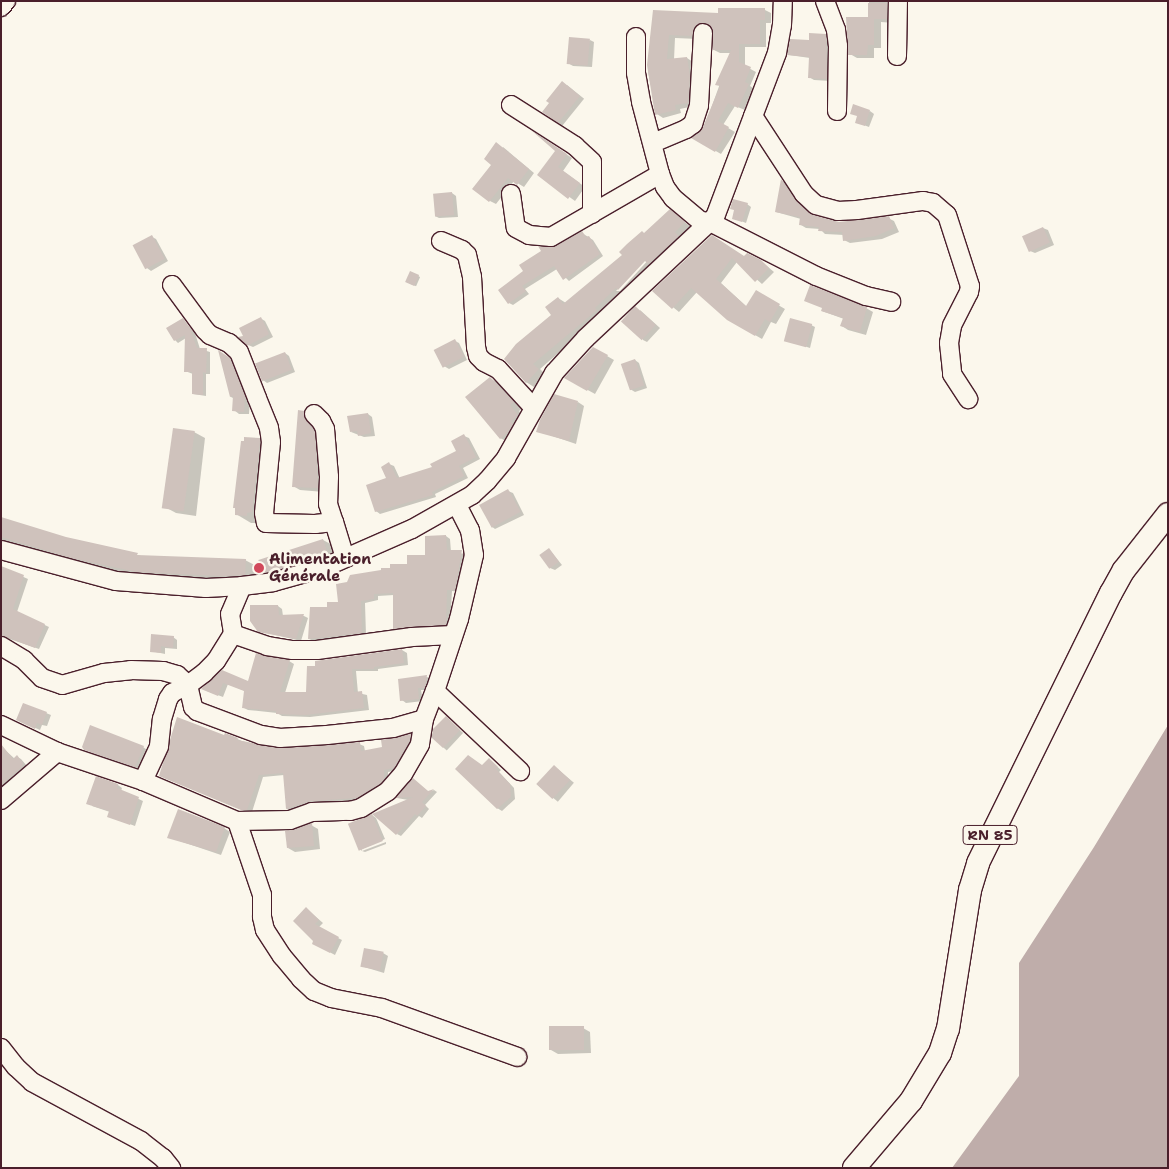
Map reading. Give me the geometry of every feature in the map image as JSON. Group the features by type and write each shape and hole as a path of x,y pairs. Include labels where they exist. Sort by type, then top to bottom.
{"main road":[{"name":"RN 85","path":"854,1168 911,1102 940,1053 948,1029 970,890 978,863 1111,593 1124,570 1168,514"}],"street":[{"path":"1,7 6,1"},
{"path":"1,550 116,581 206,588 242,586 274,582 323,568 412,529 457,505 487,481 506,458 527,422 533,407 554,373 586,338 715,216 777,53 782,25 783,1"},
{"path":"825,1 834,22 838,46 838,111"},
{"path":"898,1 898,56"},
{"path":"653,143 686,129 693,124 699,105 703,33"},
{"path":"636,37 636,73 660,174 665,187 680,205 700,221 710,222 816,276 866,296 891,302"},
{"path":"512,105 575,146 592,162 592,214"},
{"path":"753,116 804,194 816,205 838,210 856,210 923,201 933,203 947,215 970,286 969,292 952,326 949,343 952,374 968,399"},
{"path":"511,194 516,228 529,235 551,237 660,174"},
{"path":"441,241 462,250 467,255 470,264 475,303 478,356 484,362 498,369 533,407"},
{"path":"172,285 210,335 229,342 239,352 269,428 271,442 264,513 266,523 270,525 334,522"},
{"path":"314,414 321,421 325,429 329,477 328,504 345,557"},
{"path":"1,725 57,752 143,782 237,821 290,820 312,812 350,812 371,803 388,791 403,774 420,744 424,719 466,595 474,555 470,530 457,505"},
{"path":"143,782 158,746 162,718 168,699 172,693 188,685 216,660 233,634 230,614 242,586"},
{"path":"233,634 267,646 293,650 316,650 412,637 453,635"},
{"path":"1,646 24,660 42,678 54,683 74,683 104,673 131,670 163,671 177,675 188,685 193,707 203,714 261,735 280,738 393,728 424,719"},
{"path":"435,691 520,771"},
{"path":"1,800 57,752"},
{"path":"237,821 262,895 262,917 265,930 286,962 314,991 331,998 382,1008 517,1056"},
{"path":"1,1048 16,1067 32,1082 62,1100 141,1141 163,1158 171,1168"}],"shaded area":[{"path":"1168,725 1168,1168 952,1168 1019,1076 1019,963 1094,847"}],"building":[{"path":"868,3 887,3 887,19 874,19 874,45 868,45 867,55 848,55 846,17 868,17"},
{"path":"718,8 765,8 765,20 760,20 760,44 739,44 739,62 751,67 745,82 749,84 738,108 728,103 718,121 729,127 715,152 691,138 703,127 720,86 715,85 731,50 713,50 713,29 704,22 694,27 692,36 669,35 667,59 687,57 690,76 688,103 675,105 676,110 655,115 647,65 653,10 718,13"},
{"path":"809,33 826,34 827,79 808,78 809,57 787,55 790,39 809,40"},
{"path":"569,37 590,39 588,66 567,64"},
{"path":"562,81 580,96 558,123 542,112 549,103 546,101"},
{"path":"853,104 870,110 865,126 855,123 857,116 850,114"},
{"path":"531,130 567,154 558,167 580,183 568,199 537,175 555,151"},
{"path":"496,142 529,169 517,185 508,178 489,202 472,189 491,165 484,159"},
{"path":"781,179 797,202 813,215 839,222 889,216 894,228 876,236 843,241 842,232 818,231 819,227 799,225 800,217 775,212"},
{"path":"452,192 454,215 435,217 433,194"},
{"path":"733,199 748,203 742,222 732,219 734,210 730,209"},
{"path":"670,209 685,222 675,232 679,236 648,264 645,261 618,290 616,288 595,308 597,310 533,364 539,369 526,383 504,359 516,344 551,315 545,307 558,297 563,304 622,255 619,252 627,244 642,231 644,233"},
{"path":"1043,227 1050,243 1029,252 1022,236"},
{"path":"582,231 586,237 589,236 600,254 563,280 554,266 522,286 526,291 508,304 498,290 523,271 519,265 541,251 538,246 556,246"},
{"path":"152,235 165,259 145,269 133,245"},
{"path":"712,235 744,256 747,253 761,260 769,268 755,282 732,258 716,279 746,306 756,290 780,304 770,322 765,319 755,336 727,320 691,288 672,309 652,291"},
{"path":"410,271 419,275 414,286 405,282"},
{"path":"810,285 867,307 860,332 840,326 843,318 821,311 822,308 804,301"},
{"path":"635,306 656,325 642,340 621,322"},
{"path":"261,317 269,334 247,346 238,337 243,336 239,328"},
{"path":"183,318 192,331 197,348 207,348 206,373 203,372 203,395 192,394 192,372 184,372 185,335 174,341 166,328"},
{"path":"790,318 812,324 806,347 784,341"},
{"path":"455,339 464,357 443,368 434,350"},
{"path":"593,347 608,355 587,391 564,378"},
{"path":"218,350 230,358 245,396 244,412 232,411 233,396 230,397"},
{"path":"285,352 292,370 262,381 255,363"},
{"path":"635,359 644,385 630,390 621,364"},
{"path":"490,377 514,402 510,405 518,415 511,421 513,424 508,432 500,439 465,397"},
{"path":"554,394 578,401 569,441 536,432 540,420"},
{"path":"298,410 304,411 304,417 315,432 318,488 292,487"},
{"path":"368,413 371,433 358,436 357,431 350,432 347,416"},
{"path":"173,428 195,431 184,511 162,508"},
{"path":"464,434 476,457 459,466 464,476 432,492 433,495 375,512 366,485 386,478 381,467 389,462 397,478 432,467 430,464 456,451 451,441"},
{"path":"244,437 260,438 252,512 247,513 247,516 235,515 235,508 233,508 241,441 244,441"},
{"path":"508,489 521,512 492,528 479,505"},
{"path":"1,517 66,537 138,553 137,555 246,559 245,575 223,576 137,572 71,558 1,537"},
{"path":"446,535 447,550 462,550 455,590 447,590 446,625 393,629 393,593 374,594 374,599 361,601 362,633 308,639 310,607 327,607 327,602 338,602 336,584 347,582 350,575 381,570 381,568 390,568 390,564 407,564 407,555 425,555 425,536"},
{"path":"323,539 328,554 263,575 258,560"},
{"path":"549,548 559,562 549,569 539,555"},
{"path":"1,566 24,575 13,609 45,624 35,648 1,635"},
{"path":"250,605 278,605 279,615 304,614 296,639 258,632 250,621"},
{"path":"151,634 174,636 173,648 161,646 161,653 150,652"},
{"path":"402,649 404,663 374,667 374,669 352,669 354,692 362,691 364,708 305,715 276,714 276,711 242,708 244,691 223,683 218,696 201,689 222,670 248,681 256,653 290,660 280,692 306,692 307,666 315,666 315,661"},
{"path":"427,675 425,688 418,688 419,699 400,701 398,679"},
{"path":"23,703 47,712 42,725 37,723 35,729 16,720"},
{"path":"446,716 460,730 443,748 432,738 433,729"},
{"path":"177,717 224,735 225,733 238,738 237,740 278,748 360,742 361,751 382,747 381,740 411,734 410,740 394,768 384,770 384,779 381,783 357,798 311,801 286,809 283,773 259,775 247,810 241,810 159,776"},
{"path":"90,725 144,746 135,767 84,750 82,747"},
{"path":"1,744 13,759 17,755 23,763 22,767 1,785"},
{"path":"468,755 482,765 489,758 510,784 511,797 497,809 455,769"},
{"path":"554,765 570,780 552,799 536,784"},
{"path":"96,776 118,784 117,788 139,797 130,825 107,817 109,811 86,804"},
{"path":"413,778 428,791 434,789 422,802 426,806 417,816 415,814 396,835 372,814 413,797 395,798"},
{"path":"178,809 225,827 216,852 167,838"},
{"path":"372,814 383,841 359,851 348,824"},
{"path":"312,823 314,846 287,848 285,831"},
{"path":"306,907 319,920 315,924 339,937 330,953 312,944 313,941 293,921"},
{"path":"364,948 384,952 380,970 360,967"},
{"path":"549,1026 584,1026 584,1050 549,1050"}],"place":[{"name":"Alimentation Générale","path":"259,568"}]}
